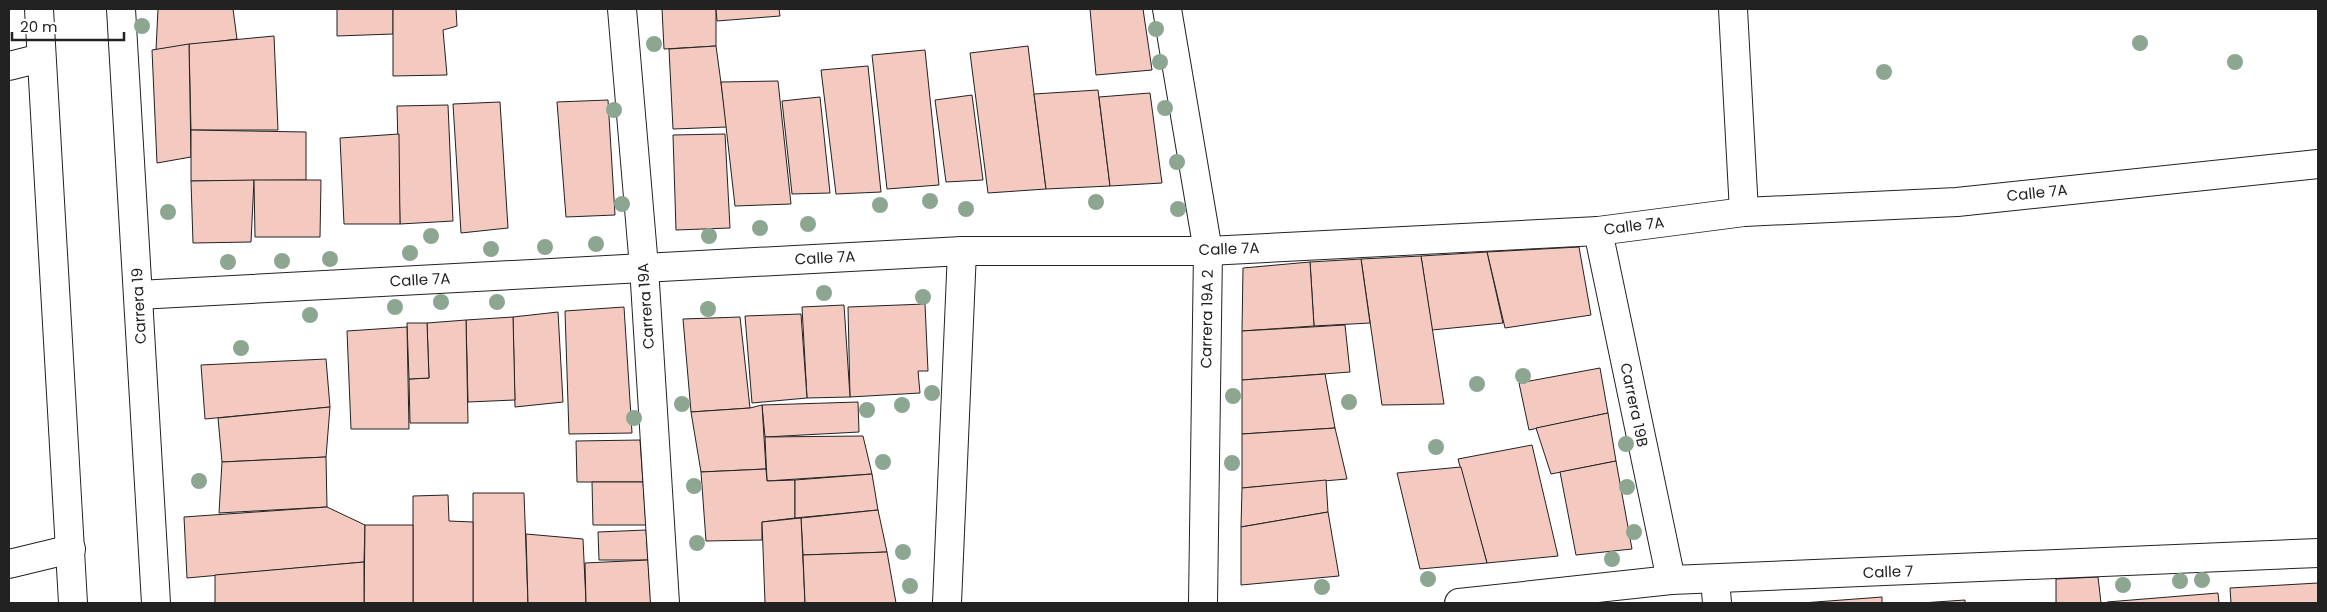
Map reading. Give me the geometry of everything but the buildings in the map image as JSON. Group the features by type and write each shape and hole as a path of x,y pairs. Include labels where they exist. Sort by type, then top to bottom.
{"main road":[{"path":"39,9 74,603"},
{"name":"Carrera 19","path":"121,9 156,603"},
{"name":"Carrera 19A","path":"622,9 644,267 665,603"},
{"name":"Carrera 19A 2","path":"1167,9 1208,251 1203,603"},
{"path":"1733,9 1744,212"},
{"path":"9,66 41,58"},
{"name":"Calle 7A","path":"138,296 644,267 962,252 1208,251 1598,230 1744,212 1957,202 2318,164"},
{"name":"Carrera 19B","path":"1598,230 1671,580"},
{"path":"947,603 962,252"},
{"path":"9,564 70,549"},
{"name":"Calle 7","path":"1459,603 1671,580 1716,591 2318,553"}]}
